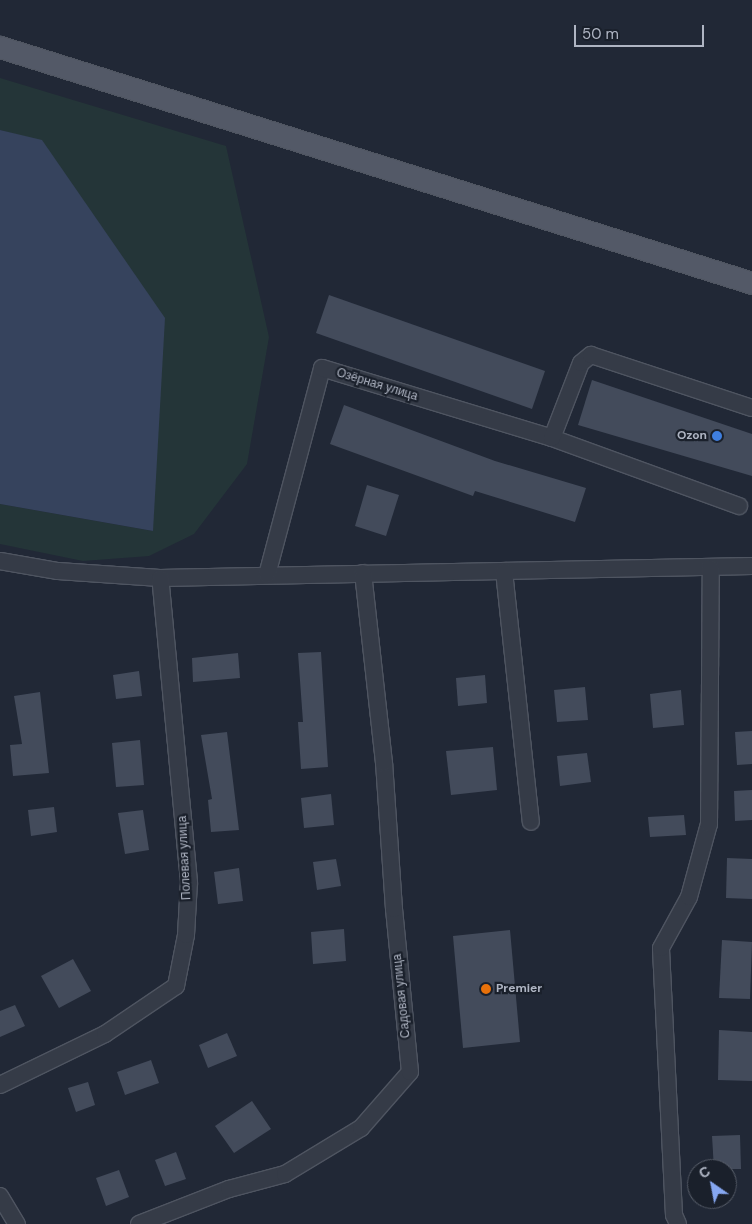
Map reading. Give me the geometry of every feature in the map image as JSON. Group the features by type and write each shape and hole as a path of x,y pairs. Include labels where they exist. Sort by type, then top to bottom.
{"main road":[{"path":"0,47 752,283"}],"street":[{"path":"552,438 581,363 591,355 752,408"},
{"name":"Озёрная улица","path":"267,575 322,368 552,438 740,506"},
{"path":"0,562 58,571 160,578 752,566"},
{"path":"678,1224 674,1215 661,948 689,897 709,824 711,568"},
{"path":"504,571 531,822"},
{"name":"Садовая улица","path":"139,1224 230,1189 285,1174 361,1128 410,1072 384,763 363,573"},
{"name":"Полевая улица","path":"0,1084 105,1034 176,986 186,935 189,882 160,578"},
{"path":"0,1196 17,1224"}],"shaded area":[{"path":"0,78 226,146 269,337 247,464 194,534 149,556 83,561 0,544 0,504 153,531 42,141 0,130"}],"water":[{"path":"0,130 42,140 165,318 153,531 0,504"}],"building":[{"path":"329,295 545,371 532,409 316,333"},
{"path":"592,380 752,434 752,476 578,425"},
{"path":"344,405 495,461 586,488 575,522 475,491 473,496 330,444"},
{"path":"367,485 399,495 386,536 355,526"},
{"path":"321,652 328,767 301,769 298,722 303,722 298,653"},
{"path":"238,653 240,678 193,682 192,658"},
{"path":"139,671 142,696 116,699 113,675"},
{"path":"485,675 487,703 458,706 456,678"},
{"path":"585,687 588,720 557,722 554,690"},
{"path":"681,690 684,725 653,728 650,694"},
{"path":"40,692 49,773 13,776 10,745 22,744 14,696"},
{"path":"752,731 752,764 737,765 735,732"},
{"path":"227,732 239,830 211,832 208,800 212,799 201,735"},
{"path":"140,740 144,785 116,787 112,743"},
{"path":"493,747 497,790 451,795 446,751"},
{"path":"587,753 591,782 560,786 557,756"},
{"path":"752,790 752,820 735,821 734,791"},
{"path":"331,794 334,825 304,828 301,798"},
{"path":"54,807 57,832 31,836 28,810"},
{"path":"143,810 149,850 125,854 118,813"},
{"path":"684,815 686,835 650,837 648,817"},
{"path":"727,858 752,859 752,899 726,898"},
{"path":"336,859 341,886 317,890 313,862"},
{"path":"239,868 243,901 218,904 214,872"},
{"path":"344,929 346,961 313,964 311,932"},
{"name":"Premier","path":"510,930 520,1042 463,1048 453,936"},
{"path":"722,940 752,942 750,999 719,998"},
{"path":"73,959 91,991 59,1008 41,976"},
{"path":"15,1005 25,1026 0,1037 0,1011"},
{"path":"719,1030 752,1032 752,1081 718,1080"},
{"path":"227,1033 237,1056 208,1068 199,1045"},
{"path":"151,1060 159,1083 125,1095 117,1072"},
{"path":"88,1082 95,1105 76,1112 68,1088"},
{"path":"252,1101 271,1129 234,1153 215,1126"},
{"path":"740,1135 741,1169 737,1169 737,1159 713,1159 712,1136"},
{"path":"176,1152 186,1179 165,1186 155,1160"},
{"path":"119,1170 129,1197 106,1206 96,1178"}],"place":[{"name":"Ozon","path":"717,436"},
{"name":"Premier","path":"486,989"}]}
